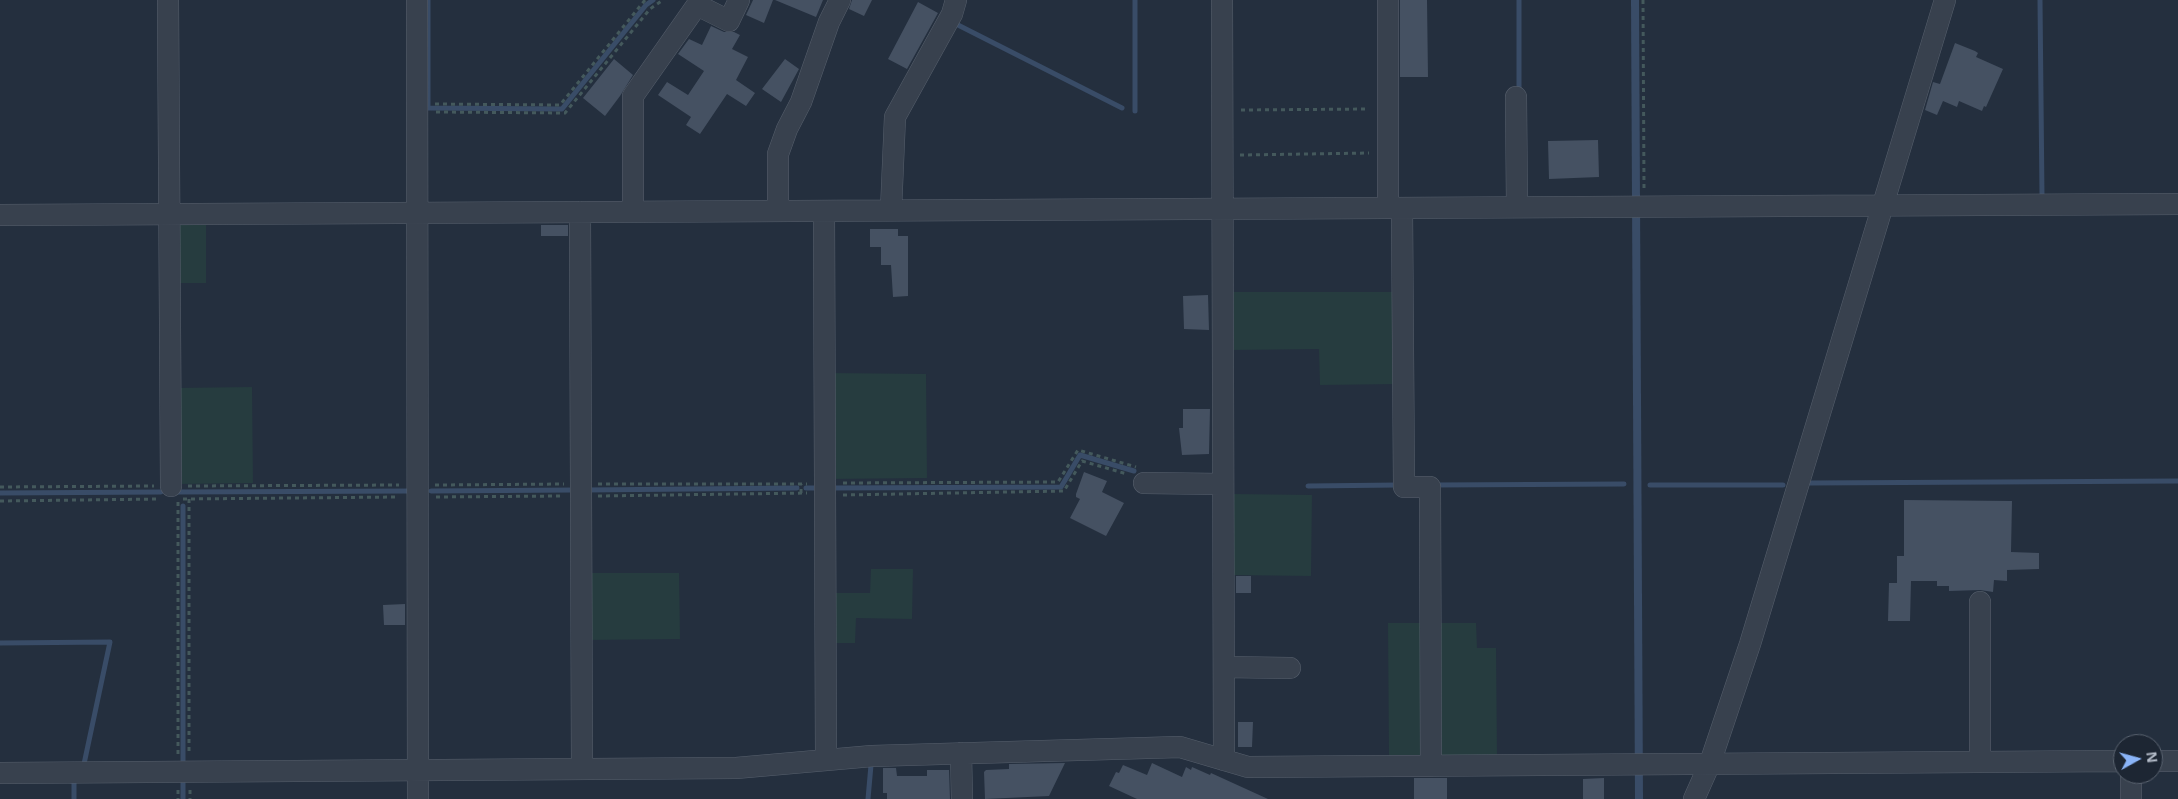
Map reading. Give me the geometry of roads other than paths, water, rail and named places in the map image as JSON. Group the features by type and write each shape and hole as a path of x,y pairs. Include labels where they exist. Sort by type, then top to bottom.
{"street":[{"path":"168,0 169,214 175,493"},
{"path":"417,0 418,799"},
{"path":"633,212 633,96 697,5 729,21 739,0"},
{"path":"778,211 778,154 787,129 801,102 829,22 840,0"},
{"path":"891,210 895,117 952,14 956,0"},
{"path":"1222,0 1224,760"},
{"path":"1388,0 1388,152 1395,208 1404,487 1430,487 1431,766"},
{"path":"1694,799 1710,763 1750,644 1945,0"},
{"path":"1516,97 1517,207"},
{"path":"0,215 2178,204"},
{"path":"824,211 826,760"},
{"path":"580,212 582,769"},
{"path":"1144,483 1222,484"},
{"path":"1980,602 1980,762"},
{"path":"1224,667 1290,668"},
{"path":"0,773 736,768 872,756 1180,747 1248,768 2113,761"},
{"path":"961,754 962,799"},
{"path":"2163,761 2178,761"},
{"path":"2131,784 2131,799"}],"water":[{"path":"1631,0 1639,0 1643,799 1635,799"}],"waterway":[{"path":"428,0 428,108 562,109 646,5 653,0"},
{"path":"1135,0 1135,111"},
{"path":"1519,0 1519,93"},
{"path":"2040,0 2042,196"},
{"path":"955,21 956,24 1122,108"},
{"path":"830,488 1061,487 1080,455 1134,471"},
{"path":"1810,483 2178,481"},
{"path":"1435,485 1624,484"},
{"path":"1308,486 1398,485"},
{"path":"1650,485 1783,485"},
{"path":"586,490 797,488"},
{"path":"806,488 818,488"},
{"path":"431,491 574,490"},
{"path":"178,492 411,491"},
{"path":"0,493 161,492"},
{"path":"183,506 183,762"},
{"path":"0,643 110,642 84,764"},
{"path":"868,799 871,765"},
{"path":"183,779 183,799"},
{"path":"71,781 74,781 74,799"}]}
